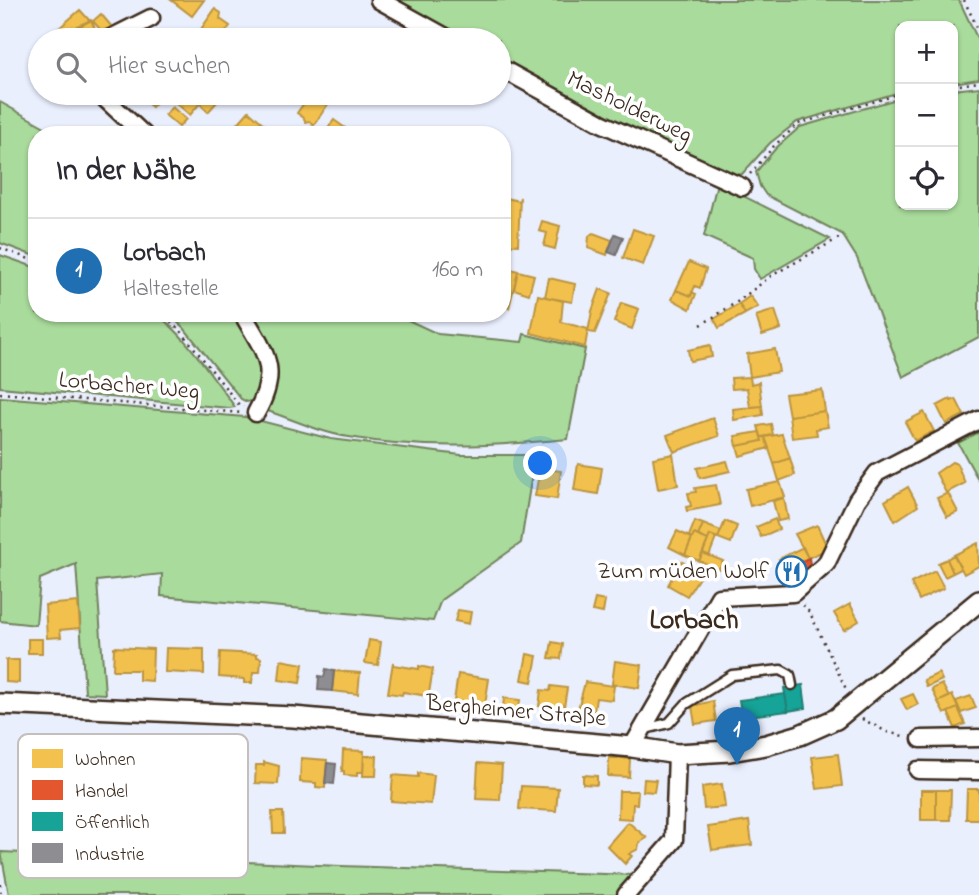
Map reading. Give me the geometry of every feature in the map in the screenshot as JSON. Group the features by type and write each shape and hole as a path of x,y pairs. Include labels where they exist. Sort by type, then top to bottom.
{"street":[{"path":"379,0 429,28"},
{"path":"131,28 151,18"},
{"name":"Masholderweg","path":"511,74 601,124 742,187"},
{"path":"112,105 135,126"},
{"path":"247,322 265,354 271,373 265,398 256,413"},
{"path":"632,747 719,597 793,593 826,564 857,500 877,473 979,420"},
{"name":"Bergheimer Straße","path":"0,704 293,717 632,747 677,754 730,751 766,745 800,735 836,719 979,601"},
{"path":"921,739 979,738"},
{"path":"626,895 674,840 677,754"},
{"path":"918,770 979,771"}],"lane":[{"path":"642,730 669,723 686,704 732,675 780,670 790,675 792,685"}],"path":[{"path":"964,0 979,31"},
{"path":"958,85 979,82"},
{"path":"742,187 774,146 798,124 895,95"},
{"path":"701,325 771,276 839,238"},
{"path":"0,248 28,259"},
{"path":"170,322 181,331 239,405 256,413"},
{"name":"Lorbacher Weg","path":"0,393 227,413 256,413"},
{"path":"810,613 843,682"},
{"path":"846,711 887,732 921,739"},
{"path":"0,884 1,895"}],"green space":[{"path":"397,0 959,0 979,42 979,79 958,82 958,21 895,21 895,93 797,122 770,143 742,174 730,177 511,63 511,28 447,28"},
{"path":"979,87 979,337 903,377 857,258 842,234 766,195 756,172 776,148 800,127 895,99 895,210 958,210 958,89"},
{"path":"0,102 43,126 28,126 28,254 0,243"},
{"path":"717,183 830,239 760,279 754,269 753,258 704,236"},
{"path":"0,255 28,265 28,322 165,322 197,356 235,407 229,408 0,387"},
{"path":"177,322 242,322 268,373 254,400 247,402 241,399"},
{"path":"250,322 412,322 438,334 522,342 524,334 585,349 568,439 486,445 431,445 339,435 268,411 276,374"},
{"path":"0,397 245,417 331,439 461,455 535,455 521,543 441,600 433,621 161,596 162,574 97,581 105,694 85,693 76,564 40,579 36,625 0,621"},
{"path":"979,432 979,481 958,443"},
{"path":"1,852 18,853 18,878 248,878 248,862 637,875 621,895 9,895"}],"building: Wohnen":[{"path":"171,0 204,0 192,16"},
{"path":"215,9 221,13 220,19 230,26 229,28 202,28"},
{"path":"80,10 90,21 76,28 59,28"},
{"path":"101,14 112,27 99,28 93,21"},
{"path":"91,20 95,28 78,28 77,26"},
{"path":"178,105 198,105 190,115"},
{"path":"201,105 214,105 208,112"},
{"path":"303,105 327,105 314,125 309,121 305,122 297,113"},
{"path":"172,107 186,119 178,126 165,115"},
{"path":"249,111 265,125 264,126 236,126"},
{"path":"334,120 342,126 330,126"},
{"path":"520,197 518,245 511,245 511,199 519,201"},
{"path":"542,221 560,226 555,249 544,246 547,233 539,231"},
{"path":"633,229 654,236 643,265 623,258"},
{"path":"593,233 612,240 607,255 588,248 589,236"},
{"path":"689,262 706,269 700,288 695,286 691,296 676,290"},
{"path":"511,269 518,271 511,300"},
{"path":"518,271 534,275 529,294 514,289"},
{"path":"549,278 575,284 572,302 545,297"},
{"path":"600,289 611,293 595,333 588,332 592,311"},
{"path":"676,290 691,296 692,292 696,294 690,309 672,299"},
{"path":"538,295 563,301 561,322 588,329 585,347 531,333"},
{"path":"750,296 758,307 745,314 739,304"},
{"path":"621,303 639,309 632,329 614,322"},
{"path":"739,304 745,314 719,328 714,319"},
{"path":"775,310 781,329 762,335 756,316"},
{"path":"710,345 712,357 690,361 688,350"},
{"path":"775,349 779,372 750,377 747,354"},
{"path":"750,377 751,384 759,382 762,406 750,407 747,388 732,389 731,378"},
{"path":"822,390 825,411 789,416 785,394"},
{"path":"956,399 964,415 946,424 937,406"},
{"path":"762,406 763,415 734,420 733,409"},
{"path":"825,411 828,427 816,429 817,435 792,438 789,416"},
{"path":"924,412 934,431 915,441 905,422"},
{"path":"713,418 719,436 674,452 667,435"},
{"path":"771,424 773,435 761,437 758,426"},
{"path":"760,432 762,441 737,446 735,436"},
{"path":"782,434 790,458 774,464 765,437"},
{"path":"761,437 765,437 769,448 740,456 737,446 762,441"},
{"path":"673,454 678,485 658,489 653,458"},
{"path":"790,458 795,475 779,481 774,464"},
{"path":"727,461 730,471 700,478 697,468"},
{"path":"952,462 957,464 965,483 946,493 936,473"},
{"path":"578,464 602,468 598,494 574,490"},
{"path":"540,468 561,471 557,499 535,496"},
{"path":"780,482 785,497 750,506 746,489"},
{"path":"716,485 720,505 687,511 686,507 691,506 688,493 696,492 695,488"},
{"path":"908,487 918,506 895,521 885,501"},
{"path":"948,493 958,512 947,517 937,498"},
{"path":"784,498 788,519 778,521 773,501"},
{"path":"775,519 779,529 761,537 756,527"},
{"path":"695,521 703,524 698,536 694,534 692,538 689,536"},
{"path":"725,521 737,526 731,543 718,538"},
{"path":"703,524 721,531 718,538 710,535 708,540 698,536"},
{"path":"817,525 828,549 808,558 795,534"},
{"path":"677,531 692,538 685,555 669,547"},
{"path":"694,534 708,540 699,561 685,555"},
{"path":"710,535 716,538 709,556 703,553"},
{"path":"978,543 979,566 964,574 954,555"},
{"path":"803,547 808,558 784,569 779,559"},
{"path":"703,553 723,561 719,569 699,561"},
{"path":"954,555 961,569 953,573 947,559"},
{"path":"947,559 953,573 945,577 938,563"},
{"path":"681,561 702,573 687,596 668,585"},
{"path":"935,571 944,588 919,600 911,583"},
{"path":"595,599 605,601 603,613 592,611"},
{"path":"78,602 80,628 60,630 61,637 47,638 45,605"},
{"path":"850,604 859,621 844,630 834,613"},
{"path":"458,610 471,612 469,624 455,621"},
{"path":"28,639 42,639 42,653 28,653"},
{"path":"369,640 381,642 378,665 365,663"},
{"path":"552,642 563,644 561,659 549,658"},
{"path":"114,647 153,649 152,681 139,680 139,670 113,670"},
{"path":"166,648 204,649 204,674 165,672"},
{"path":"220,652 257,654 257,657 261,658 260,672 253,672 252,683 244,683 244,679 219,677"},
{"path":"527,654 537,656 532,682 522,680"},
{"path":"6,660 19,660 19,683 6,682"},
{"path":"281,660 303,664 300,683 279,680"},
{"path":"615,661 642,665 639,688 612,684"},
{"path":"393,662 393,665 433,669 428,699 427,696 403,692 402,695 388,693"},
{"path":"334,671 360,673 358,694 332,691"},
{"path":"939,673 942,680 927,687 924,680"},
{"path":"458,674 489,679 485,705 454,701"},
{"path":"585,682 614,686 612,700 596,698 594,711 578,709"},
{"path":"942,684 949,697 938,702 932,689"},
{"path":"551,686 567,688 563,713 551,711 552,707 539,706 541,690 550,691"},
{"path":"913,694 918,704 907,710 901,699"},
{"path":"952,695 958,708 944,714 938,702"},
{"path":"971,696 976,708 961,713 956,701"},
{"path":"504,698 520,700 518,718 502,716"},
{"path":"713,701 716,721 695,724 692,706"},
{"path":"958,708 965,724 955,728 948,712"},
{"path":"343,750 364,751 363,772 357,772 357,776 344,775"},
{"path":"838,754 842,786 817,789 812,757"},
{"path":"618,755 630,759 629,777 608,776 609,758 618,758"},
{"path":"364,756 377,756 376,776 363,776"},
{"path":"301,758 327,760 325,788 316,787 316,783 300,782"},
{"path":"264,762 279,766 278,784 255,783 256,765 264,765"},
{"path":"478,763 502,765 500,800 476,799"},
{"path":"418,773 434,775 431,804 391,801 393,775 418,777"},
{"path":"583,775 597,776 597,785 583,784"},
{"path":"644,779 656,780 654,792 643,791"},
{"path":"722,784 725,807 704,809 702,787"},
{"path":"521,786 558,788 556,811 519,809"},
{"path":"967,789 979,789 979,819 966,819"},
{"path":"921,790 936,790 936,820 921,820"},
{"path":"936,790 951,790 950,820 936,820"},
{"path":"619,791 638,791 637,804 633,804 632,819 618,818"},
{"path":"272,812 283,812 284,833 273,833"},
{"path":"749,821 752,845 712,850 708,827"},
{"path":"628,822 647,838 639,843 638,849 629,854 632,856 625,864 607,846"}],"building: Handel":[{"path":"809,558 807,569 792,577 787,575 784,569"}],"building: Öffentlich":[{"path":"803,685 806,708 788,711 784,688"},
{"path":"785,694 788,711 742,717 739,700"}],"building: Industrie":[{"path":"615,234 623,237 616,255 608,252"},
{"path":"326,669 334,671 332,691 318,690 319,676 324,677"},
{"path":"327,763 336,764 334,784 325,783"}],"place":[{"name":"Zum müden Wolf","path":"792,572"},
{"name":"Lorbach","path":"737,765"}],"district":[{"name":"Lorbach","path":"694,621"}]}
